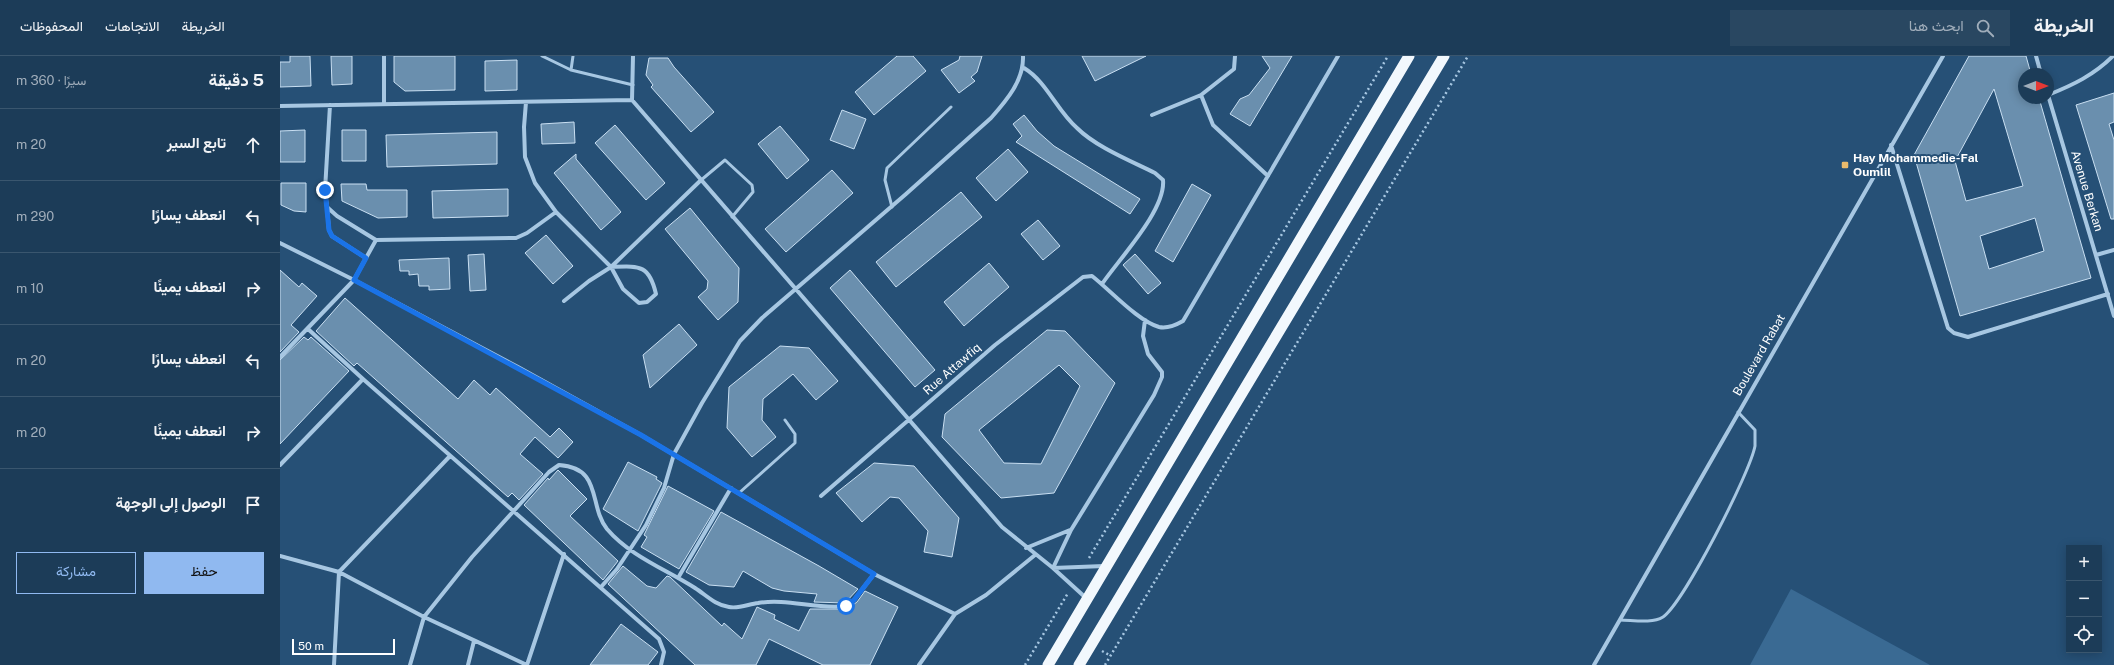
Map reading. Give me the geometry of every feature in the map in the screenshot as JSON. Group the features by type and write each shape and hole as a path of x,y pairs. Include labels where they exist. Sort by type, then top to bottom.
{"highway":[{"path":"1048,665 1088,600 1409,56"},
{"path":"1079,665 1444,56"}],"street":[{"path":"384,56 384,104"},
{"path":"633,56 632,100 1002,527 1026,548 1053,568 1088,600"},
{"path":"600,587 630,551 656,507 674,454 702,403 740,341 762,318 892,207 991,118 1011,93 1024,68 1023,56"},
{"path":"1152,114 1200,95 1234,69 1235,56"},
{"path":"1024,68 1033,74 1076,128 1096,142 1155,173 1163,180 1164,186 1158,202 1146,225 1102,284 1145,320 1160,327 1175,326 1182,321 1338,56"},
{"name":"Boulevard Rabat","path":"1594,665 1943,56"},
{"path":"2036,56 2039,68"},
{"path":"2054,93 2078,83 2104,66 2113,56"},
{"path":"1200,95 1213,125 1268,176"},
{"path":"280,106 632,100"},
{"path":"526,102 524,127 525,157 535,183 556,212 611,268 623,289 639,303 647,302 656,294 653,279 647,271 635,266 611,268"},
{"name":"Avenue Berkan","path":"2051,104 2114,316"},
{"path":"330,105 325,190 329,230 332,236 366,258"},
{"path":"1891,145 1948,328 1954,334 1968,337 2108,294"},
{"path":"564,301 589,281 611,268 700,180"},
{"path":"327,207 337,216 376,240 395,241 516,238 527,233 556,212"},
{"path":"280,357 354,280 376,240"},
{"path":"280,243 354,280 518,367 674,454 874,574 955,614"},
{"path":"2096,255 2114,250"},
{"name":"Rue Attawfiq","path":"821,496 995,345 1073,284 1087,276 1092,276 1102,284"},
{"path":"1053,568 1071,530 1154,395 1162,377 1160,368 1148,354 1146,348 1143,336 1145,320"},
{"path":"308,329 659,639 664,652 663,665"},
{"path":"280,466 363,379"},
{"path":"334,665 339,572 450,456"},
{"path":"410,665 424,617 472,557 549,472 559,465 569,466 585,476 594,490 599,515 607,529 630,551 678,578 713,601 728,607 778,601 840,607 851,603 874,574"},
{"path":"678,578 731,488"},
{"path":"1026,548 1071,530"},
{"path":"280,556 339,572 424,617 527,665 564,554"},
{"path":"919,665 955,614 986,595 1035,555"},
{"path":"1053,568 1107,566"},
{"path":"468,665 474,641"}],"lane":[{"path":"542,56 571,70 633,85"},
{"path":"571,70 573,56"},
{"path":"892,207 885,180 887,168 951,107"},
{"path":"700,180 725,160 752,185 753,192 732,217"},
{"path":"1620,620 1652,620 1662,617 1683,592 1737,494 1755,446 1755,430 1738,412"},
{"path":"739,493 795,443 795,434 785,420"}],"path":[{"path":"1084,567 1388,56"},
{"path":"1105,665 1468,56"},
{"path":"1025,665 1072,586"}],"shaded area":[{"path":"1791,589 1930,665 1750,665"}],"building":[{"path":"290,56 310,56 311,86 280,87 280,62 290,62"},
{"path":"331,56 352,56 352,84 332,85"},
{"path":"394,56 455,56 455,90 405,91 394,82"},
{"path":"897,56 913,56 926,71 874,115 855,92"},
{"path":"960,56 982,56 977,72 971,77 975,81 959,93 941,70 959,60"},
{"path":"1082,56 1146,56 1095,81"},
{"path":"1262,56 1292,56 1250,126 1230,114 1240,99 1249,95 1270,68"},
{"path":"1969,56 2026,56 2029,68 2018,68 2018,104 2041,104 2091,278 1960,316 1914,155","holes":["1994,89 2023,186 1966,201 1955,161","2035,218 2044,251 1989,269 1980,236"]},
{"path":"649,58 668,58 674,67 714,112 691,132 651,87 653,85 646,75"},
{"path":"517,60 517,90 485,91 485,61"},
{"path":"2114,93 2114,122 2109,124 2114,140 2114,219 2111,219 2076,105"},
{"path":"842,110 866,119 854,149 830,140"},
{"path":"1024,115 1037,131 1054,146 1140,199 1130,214 1016,142 1022,136 1013,124"},
{"path":"574,122 575,143 542,144 541,124"},
{"path":"615,125 665,183 646,200 595,143"},
{"path":"780,126 809,160 787,179 758,144"},
{"path":"305,130 305,162 280,162 280,131"},
{"path":"342,130 366,130 366,161 342,161"},
{"path":"497,132 497,164 387,167 386,135"},
{"path":"1008,149 1028,172 996,201 976,178"},
{"path":"576,154 576,159 621,212 601,230 554,173"},
{"path":"832,170 853,193 786,252 765,229"},
{"path":"281,183 306,183 306,212 294,211 281,205"},
{"path":"341,184 366,184 367,190 407,190 407,217 378,218 342,201"},
{"path":"1192,184 1211,195 1173,262 1155,251"},
{"path":"508,189 508,216 433,218 432,191"},
{"path":"961,192 982,217 896,287 876,262"},
{"path":"690,208 739,268 738,302 718,320 698,297 707,289 708,281 665,229"},
{"path":"1038,220 1060,246 1043,260 1021,234"},
{"path":"546,235 573,266 553,284 525,253"},
{"path":"484,254 486,290 470,291 468,255"},
{"path":"1135,254 1161,283 1148,294 1123,265"},
{"path":"449,258 450,289 429,290 429,286 419,286 418,274 409,275 409,271 400,271 399,260"},
{"path":"989,263 1009,287 964,326 944,302"},
{"path":"280,270 299,287 302,283 317,296 291,325 299,332 280,352"},
{"path":"850,270 935,370 915,387 830,288"},
{"path":"345,298 458,399 474,380 490,395 496,388 550,437 559,428 573,442 558,458 535,437 520,454 543,474 519,500 512,493 508,497 357,363 354,366 316,331"},
{"path":"679,324 697,345 650,388 643,355"},
{"path":"1047,330 1065,331 1115,383 1054,493 1001,498 942,437 945,414","holes":["1059,365 1080,386 1041,464 1004,463 979,430"]},
{"path":"304,337 308,340 311,337 349,371 280,444 280,360"},
{"path":"780,346 809,348 838,381 816,400 793,374 763,399 762,420 776,437 752,457 727,428 729,387"},
{"path":"628,462 657,477 656,479 662,483 638,531 603,509"},
{"path":"874,463 914,466 959,518 952,557 924,552 928,531 899,498 890,497 862,522 836,493"},
{"path":"558,470 587,499 570,516 618,561 603,580 524,505 548,478 549,480"},
{"path":"668,486 714,511 679,569 641,547 647,537 644,535"},
{"path":"721,512 858,589 845,603 814,602 817,594 784,591 772,588 743,571 734,587 709,585 686,572"},
{"path":"623,566 647,586 656,588 667,576 670,577 722,626 724,623 742,639 757,607 775,615 774,619 799,631 810,609 847,609 857,602 865,591 898,607 870,665 823,665 769,639 756,665 695,665 608,584"},
{"path":"621,624 658,652 648,665 590,665"}],"place":[{"name":"Hay Mohammedie-Fal Oumlil","path":"1845,165"}],"route":[{"path":"325,190 327,221 332,236 366,258 354,280 518,367 641,435 874,574 854,600 846,606"}]}
